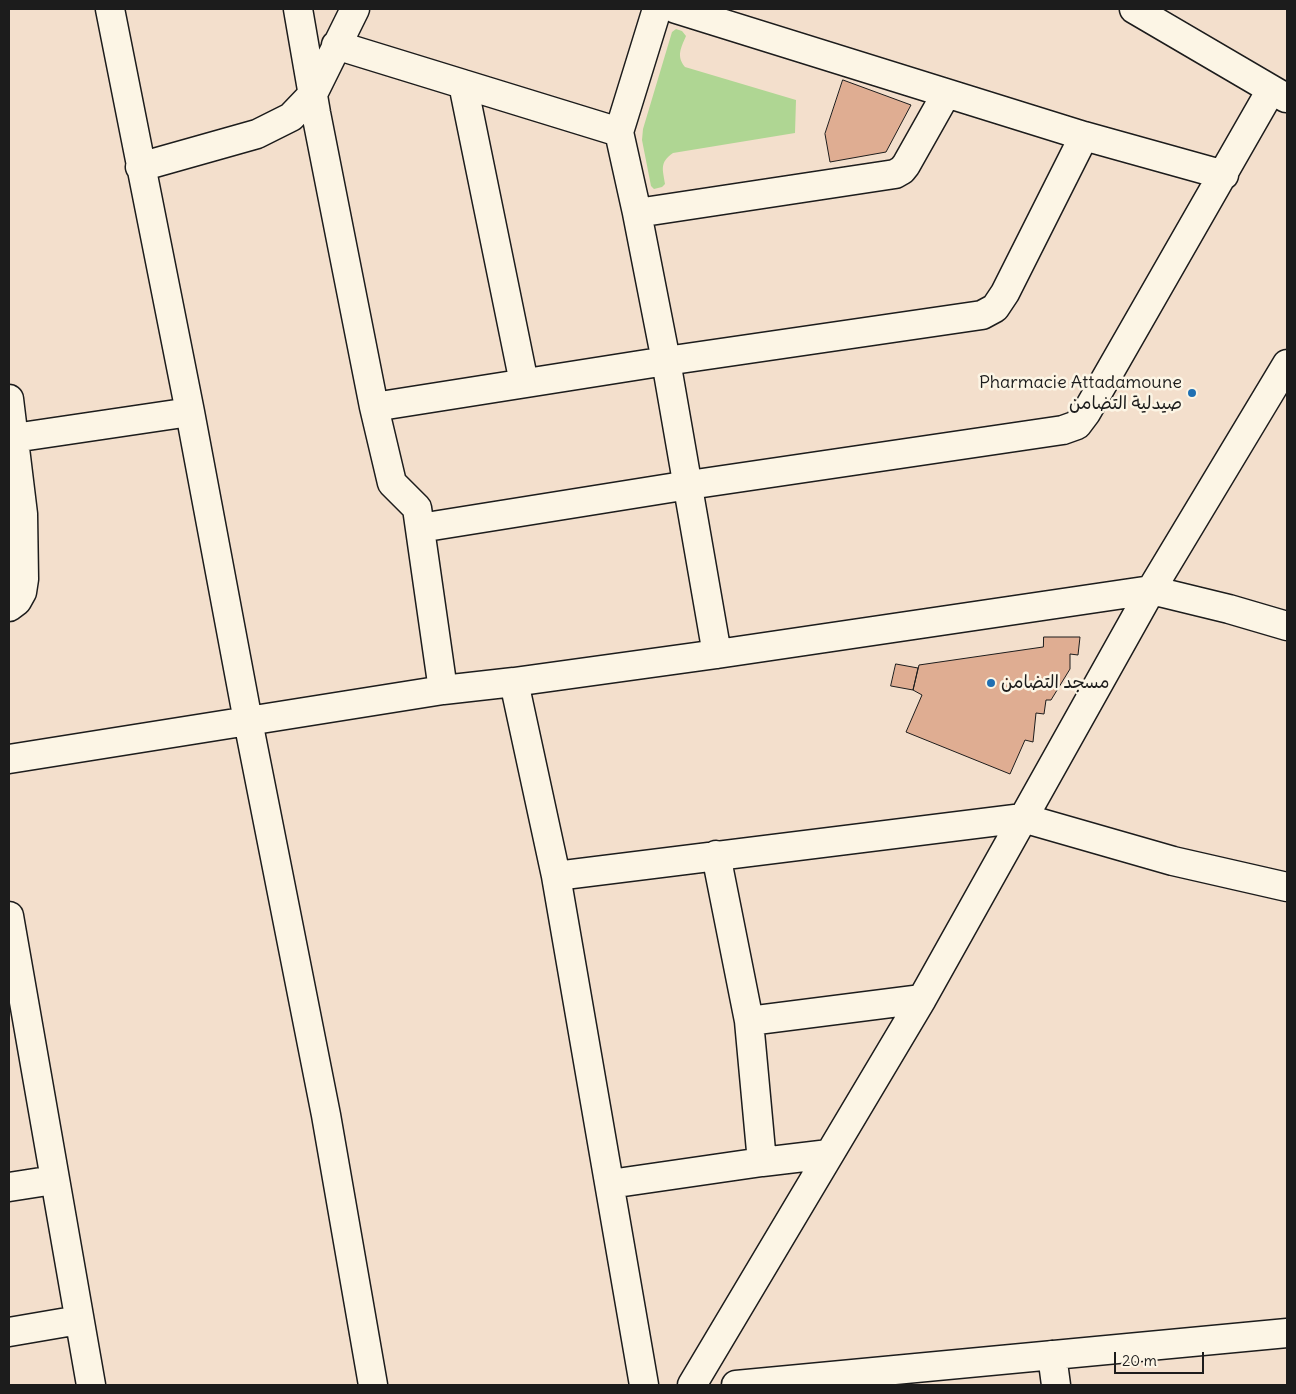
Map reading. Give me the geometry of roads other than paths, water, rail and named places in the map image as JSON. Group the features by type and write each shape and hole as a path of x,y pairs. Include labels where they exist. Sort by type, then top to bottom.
{"street":[{"path":"110,9 326,1115 373,1385"},
{"path":"298,9 374,407 392,482 416,508 443,690"},
{"path":"140,167 257,134 291,117 313,94 355,9"},
{"path":"657,9 619,132 666,361 717,654"},
{"path":"676,9 1084,136 1224,175"},
{"path":"420,528 689,485 1063,430 1077,425 1224,175 1279,94 1134,9"},
{"path":"336,45 619,132"},
{"path":"463,84 524,383"},
{"path":"637,214 895,174 906,165 946,94"},
{"path":"374,407 666,361 982,315 995,308 1005,293 1084,136"},
{"path":"692,1385 922,999 1151,590 1287,364"},
{"path":"9,398 14,438 16,515 24,579 22,592 17,601 9,607"},
{"path":"14,438 190,412"},
{"path":"9,759 443,690 717,654 1151,590 1229,608 1287,626"},
{"path":"514,682 556,876 644,1385"},
{"path":"556,876 1023,818 1173,860 1287,887"},
{"path":"716,855 748,1020 762,1162"},
{"path":"9,916 21,1057 54,1180 91,1385"},
{"path":"748,1020 922,999"},
{"path":"610,1184 829,1154"},
{"path":"9,1188 54,1180"},
{"path":"9,1332 79,1320"},
{"path":"736,1385 1287,1333"},
{"path":"1052,1355 1056,1385"}],"place":[{"name":"Pharmacie Attadamoune صيدلية التضامن","path":"1192,393"},
{"name":"مسجد التضامن","path":"991,683"}]}
